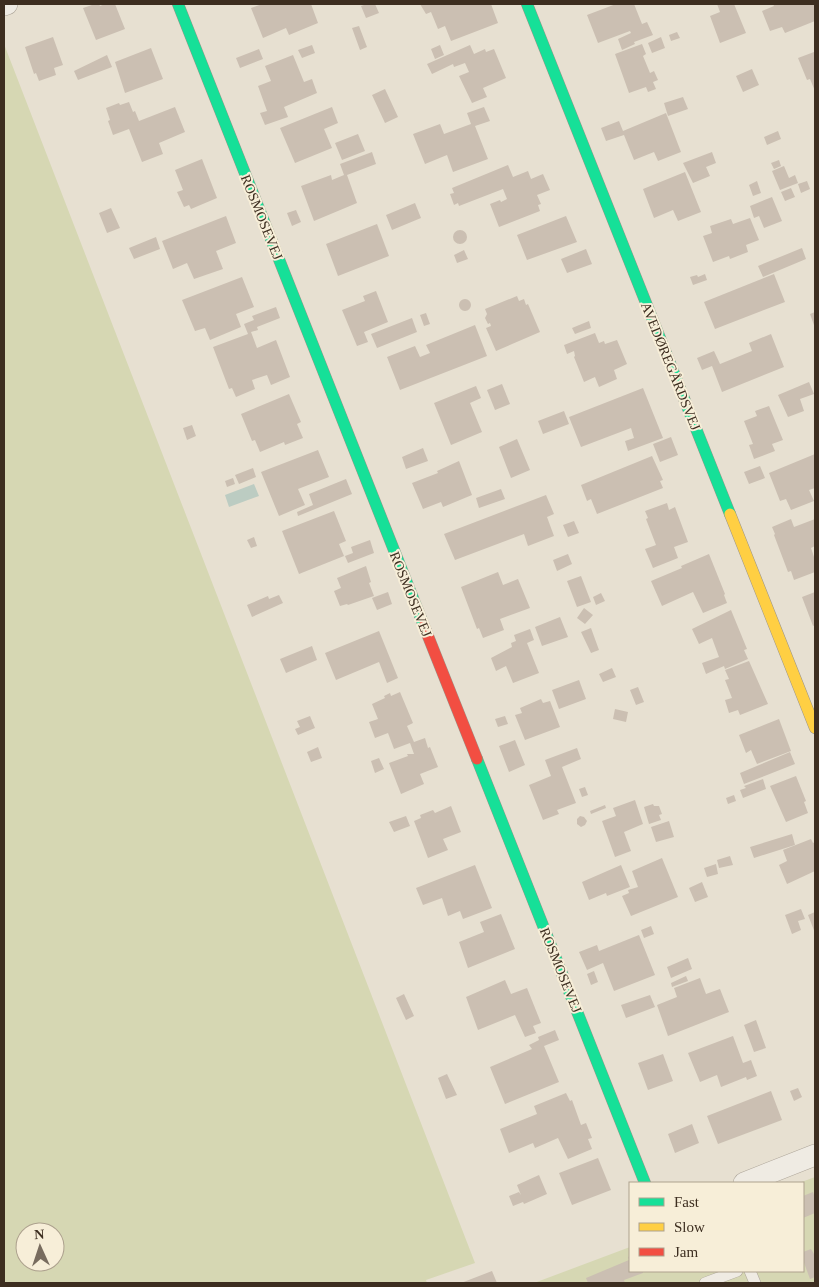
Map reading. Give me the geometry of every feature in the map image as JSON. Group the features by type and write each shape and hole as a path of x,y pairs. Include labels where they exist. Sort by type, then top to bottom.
{"street":[{"name":"ROSMOSEVEJ","path":"178,4 645,1182"},
{"name":"AVEDØREGÅRDSVEJ","path":"528,4 815,728"},
{"path":"747,1182 815,1155"}],"lane":[{"path":"705,1283 734,1272"}],"green space":[{"path":"4,44 475,1263 426,1280 427,1283 4,1283"},
{"path":"815,1177 815,1283 534,1283 629,1247 629,1272 804,1272 804,1182 802,1182"}],"shaded area":[{"path":"254,484 259,496 229,507 225,495"}],"building":[{"path":"95,4 100,6 115,4 125,29 96,40 83,8"},
{"path":"262,4 311,4 318,23 289,35 286,28 263,38 251,8"},
{"path":"375,4 379,13 366,18 361,6"},
{"path":"420,4 491,4 498,23 451,41 445,26 438,29 431,12 426,14"},
{"path":"616,4 634,4 642,24 647,22 653,35 634,42 635,44 622,50 618,39 631,33 630,31 598,43 587,15"},
{"path":"717,4 734,4 746,33 720,43 710,16 720,12"},
{"path":"773,4 815,4 815,21 785,33 782,27 770,31 762,11 774,6"},
{"path":"359,26 367,47 360,50 352,28"},
{"path":"677,32 680,38 671,41 669,35"},
{"path":"53,37 63,65 54,68 56,75 39,81 36,73 34,74 25,47"},
{"path":"661,37 665,48 652,53 648,43"},
{"path":"642,44 646,54 643,56 650,73 654,71 658,80 653,82 656,89 648,92 646,87 629,93 615,54"},
{"path":"312,45 315,53 302,58 298,50"},
{"path":"440,45 444,55 435,59 431,49"},
{"path":"470,45 474,54 485,49 486,52 494,49 506,78 483,88 487,97 472,103 459,76 469,72 465,63 454,67 453,64 432,74 427,64"},
{"path":"151,48 163,79 125,93 115,62"},
{"path":"259,49 263,59 240,68 236,58"},
{"path":"814,52 815,91 810,79 807,80 798,58"},
{"path":"107,55 112,67 78,80 74,71"},
{"path":"293,55 304,82 312,79 317,93 284,107 288,117 265,125 260,113 267,111 258,86 271,81 265,66"},
{"path":"752,69 759,85 743,92 736,76"},
{"path":"385,89 398,117 385,123 372,95"},
{"path":"683,97 688,109 668,116 664,103"},
{"path":"129,102 139,121 175,107 185,132 159,143 163,154 142,162 129,129 113,135 108,121 110,120 106,108 119,103 120,105"},
{"path":"332,107 338,123 324,129 332,148 295,163 280,128"},
{"path":"484,107 490,121 475,126 488,159 453,172 447,155 425,164 413,134 440,124 444,134 471,124 467,113"},
{"path":"666,113 681,152 658,161 654,152 634,160 624,135 606,141 601,128 619,121 623,131"},
{"path":"778,131 781,139 767,145 764,137"},
{"path":"358,134 365,151 342,160 335,143"},
{"path":"372,152 376,164 347,175 357,203 314,221 301,186 331,175 332,180 344,175 340,164"},
{"path":"712,152 716,163 706,167 710,176 693,183 683,163"},
{"path":"202,159 217,198 191,209 189,205 184,207 177,192 183,190 175,170"},
{"path":"779,160 781,166 774,169 771,163"},
{"path":"508,165 513,177 528,171 531,179 543,174 550,190 537,195 541,204 538,205 540,211 499,227 490,204 507,199 503,189 459,206 458,203 454,205 450,194 454,193 452,188"},
{"path":"784,166 789,178 795,175 798,183 780,190 772,171"},
{"path":"685,172 701,212 678,221 673,210 654,218 643,189"},
{"path":"757,181 761,193 753,196 749,185"},
{"path":"807,181 810,189 801,193 798,184"},
{"path":"791,188 795,197 785,201 781,192"},
{"path":"772,197 782,221 764,228 759,216 754,218 750,206"},
{"path":"415,203 421,218 392,230 386,215"},
{"path":"111,208 120,228 107,233 99,213"},
{"path":"296,210 301,222 292,226 287,213"},
{"path":"226,216 236,243 216,251 223,269 194,279 187,263 173,269 162,241"},
{"path":"566,216 577,242 527,260 517,235"},
{"path":"750,218 759,240 746,245 748,252 730,259 729,256 713,262 703,236 712,233 710,226 731,219 733,224"},
{"path":"377,224 389,256 338,276 326,244"},
{"path":"460,230 465,232 467,237 465,242 460,244 455,242 453,237 455,232"},
{"path":"156,237 160,249 134,259 129,248"},
{"path":"802,248 806,259 763,277 758,266"},
{"path":"586,249 592,264 567,273 561,259"},
{"path":"464,250 468,259 457,263 454,255"},
{"path":"705,274 707,280 693,285 690,277 697,275 698,277"},
{"path":"774,274 785,302 715,329 704,302"},
{"path":"242,277 254,307 236,314 241,327 210,340 205,328 195,331 182,300"},
{"path":"376,291 388,322 364,332 368,342 357,346 342,310 365,301 363,296"},
{"path":"517,296 519,301 524,299 526,305 528,304 540,332 496,351 486,328 491,326 485,318 487,314 485,309"},
{"path":"467,299 470,300 470,310 463,311 460,310 459,303 460,300"},
{"path":"276,307 280,318 257,327 258,330 251,332 257,348 276,340 290,377 271,385 267,375 252,380 255,389 236,397 232,388 229,389 213,347 248,334 244,324 254,320 252,316"},
{"path":"815,312 815,328 810,314"},
{"path":"426,313 430,324 424,326 420,315"},
{"path":"412,318 417,332 377,348 371,334"},
{"path":"589,321 591,328 575,334 572,328"},
{"path":"475,325 487,356 400,390 387,357 415,346 420,357 430,353 426,345"},
{"path":"595,333 599,343 604,341 605,344 617,340 627,364 614,370 617,379 599,387 595,377 584,382 574,357 574,351 567,354 564,345"},
{"path":"771,334 784,367 722,392 712,366 702,370 697,358 714,351 720,364 752,351 749,343"},
{"path":"809,382 814,394 800,399 804,411 788,417 778,395"},
{"path":"502,384 510,404 495,410 487,390"},
{"path":"476,386 481,398 470,403 482,432 451,445 434,403"},
{"path":"643,388 663,438 628,451 625,441 634,438 631,428 581,447 569,417"},
{"path":"289,394 301,422 297,424 303,438 285,445 284,442 260,452 255,440 252,441 241,414"},
{"path":"769,406 783,440 772,444 775,451 754,459 749,445 753,444 744,421 757,416 755,411"},
{"path":"564,411 569,424 543,434 538,421"},
{"path":"192,425 196,436 187,440 183,428"},
{"path":"671,437 678,455 660,462 653,444"},
{"path":"517,439 530,470 511,478 499,447"},
{"path":"423,448 428,461 406,469 402,457"},
{"path":"318,450 329,477 298,489 305,505 279,516 261,472"},
{"path":"815,454 815,488 809,490 814,501 791,510 786,499 780,501 769,473"},
{"path":"652,456 663,480 660,481 663,488 597,514 591,499 587,501 581,485"},
{"path":"459,461 472,495 443,507 441,502 423,509 412,483 438,473 437,471"},
{"path":"760,466 765,478 749,484 744,472"},
{"path":"253,468 256,477 239,484 235,475"},
{"path":"233,478 235,484 227,487 225,481"},
{"path":"346,479 352,494 298,516 297,512 313,505 309,494"},
{"path":"501,489 505,499 479,508 476,498"},
{"path":"546,495 554,514 547,517 554,536 528,546 524,534 455,560 444,534"},
{"path":"667,503 669,510 675,507 688,542 674,547 678,558 653,568 645,549 656,545 646,519 648,518 645,511"},
{"path":"334,511 346,541 339,544 344,556 299,574 282,531"},
{"path":"791,519 794,527 815,519 815,546 811,548 815,560 815,572 794,580 791,571 788,572 772,527"},
{"path":"574,521 579,533 568,537 563,525"},
{"path":"254,537 257,546 251,548 247,540"},
{"path":"370,540 374,553 348,563 345,556 353,553 351,547"},
{"path":"568,554 572,564 557,571 553,560"},
{"path":"709,554 727,603 703,613 693,592 662,606 651,581"},
{"path":"366,566 374,596 340,606 334,591 341,588 337,578"},
{"path":"498,572 503,585 518,579 530,608 500,619 504,630 483,638 479,628 477,629 461,587"},
{"path":"581,576 591,602 577,607 567,581"},
{"path":"388,592 392,604 377,610 372,598"},
{"path":"815,592 815,625 813,626 802,597"},
{"path":"601,593 605,601 596,605 593,597"},
{"path":"279,595 283,603 252,617 247,605 268,596 269,599"},
{"path":"584,608 593,615 585,624 577,618"},
{"path":"731,610 747,649 744,650 748,659 725,669 724,666 706,674 702,663 719,657 712,638 699,644 692,629"},
{"path":"560,617 568,637 542,646 535,627"},
{"path":"591,628 599,650 591,653 581,632"},
{"path":"530,629 534,640 527,643 539,673 513,683 506,666 496,671 491,658 512,647 511,643 516,641 514,635"},
{"path":"379,631 398,678 387,683 379,662 336,680 325,653"},
{"path":"312,646 317,660 286,673 280,659"},
{"path":"749,661 768,704 740,715 738,710 729,713 725,700 732,698 725,680 729,679 725,670"},
{"path":"612,668 616,677 603,682 599,674"},
{"path":"579,680 586,699 559,709 552,690"},
{"path":"638,687 644,702 636,705 630,690"},
{"path":"400,692 413,723 407,726 414,742 425,738 438,767 420,774 424,784 401,794 389,763 408,756 407,754 414,754 410,743 394,749 388,733 375,738 369,722 378,719 372,704 385,698 384,696 390,693 391,696"},
{"path":"541,699 543,703 550,701 560,727 525,740 515,715 522,713 520,708"},
{"path":"615,709 628,712 626,722 613,719"},
{"path":"310,716 315,728 298,735 295,729 300,727 297,721"},
{"path":"505,716 508,724 498,727 495,719"},
{"path":"779,719 791,751 757,764 751,750 746,753 739,735"},
{"path":"515,740 525,765 509,772 499,746"},
{"path":"318,747 322,758 311,762 307,752"},
{"path":"577,748 581,759 562,767 576,803 557,810 559,814 543,820 529,785 551,776 545,760"},
{"path":"790,752 795,764 744,784 740,773"},
{"path":"379,758 384,769 375,773 371,761"},
{"path":"796,776 806,801 804,802 808,813 786,822 770,786"},
{"path":"763,779 766,789 743,798 740,790 746,788 744,786"},
{"path":"585,787 588,795 582,797 579,789"},
{"path":"734,795 736,801 728,804 726,798"},
{"path":"635,800 643,824 624,832 631,851 615,857 602,821 616,816 613,808"},
{"path":"653,804 654,806 659,806 662,814 659,815 661,820 649,824 644,807"},
{"path":"605,805 606,808 591,814 590,811"},
{"path":"451,806 461,832 443,839 448,850 428,858 414,821 421,818 420,815 433,810 435,813"},
{"path":"406,816 410,826 394,832 389,822"},
{"path":"580,816 584,817 587,821 581,827 577,824 577,819"},
{"path":"669,821 674,837 656,842 651,827"},
{"path":"792,834 795,845 754,858 750,847"},
{"path":"811,839 813,843 815,842 815,871 787,884 779,865 787,861 783,850"},
{"path":"730,856 733,865 719,868 717,860"},
{"path":"662,858 678,897 631,916 622,896 629,893 628,890 638,887 632,871"},
{"path":"716,864 718,874 707,877 704,868"},
{"path":"475,865 492,908 463,919 460,911 448,916 442,898 423,905 416,888"},
{"path":"621,865 630,887 607,896 606,893 589,900 582,882"},
{"path":"702,882 708,897 695,902 689,888"},
{"path":"801,909 805,919 798,921 801,930 792,934 785,915"},
{"path":"815,912 815,933 808,915"},
{"path":"501,914 515,949 468,968 459,942 484,932 480,922"},
{"path":"651,926 654,934 644,938 641,930"},
{"path":"639,935 655,975 614,991 603,963 587,970 579,952 597,945 599,951"},
{"path":"688,958 692,969 671,978 667,967"},
{"path":"594,971 598,982 591,985 587,974"},
{"path":"686,976 688,981 672,987 671,983"},
{"path":"700,978 706,994 720,989 729,1012 668,1036 657,1005 677,997 674,988"},
{"path":"505,980 511,994 527,988 541,1023 533,1026 536,1033 525,1037 515,1015 478,1030 466,997"},
{"path":"404,994 414,1016 406,1020 396,998"},
{"path":"650,995 655,1007 626,1018 621,1005"},
{"path":"756,1020 766,1048 754,1052 744,1025"},
{"path":"555,1030 559,1040 544,1046 559,1082 505,1104 490,1067 532,1049 529,1045 539,1040 538,1037"},
{"path":"733,1036 743,1063 751,1060 757,1076 747,1080 746,1077 721,1087 717,1075 700,1082 688,1053"},
{"path":"663,1054 673,1081 648,1090 638,1063"},
{"path":"447,1074 457,1095 446,1099 438,1078"},
{"path":"798,1088 802,1097 794,1101 790,1091"},
{"path":"771,1091 782,1120 718,1144 707,1116"},
{"path":"566,1093 570,1101 572,1100 581,1125 586,1123 592,1138 588,1139 592,1149 568,1159 558,1138 535,1148 533,1143 509,1153 500,1129 537,1114 534,1106"},
{"path":"692,1124 699,1143 675,1153 668,1134"},
{"path":"598,1158 611,1190 572,1205 559,1173"},
{"path":"539,1175 547,1194 524,1204 523,1202 513,1206 509,1196 519,1192 521,1195 517,1185"},
{"path":"813,1192 815,1213 804,1218 804,1196"},
{"path":"811,1249 815,1253 815,1277 810,1279 804,1263 804,1252"},
{"path":"629,1260 629,1272 643,1272 624,1280 625,1283 588,1283 586,1278"},
{"path":"492,1271 497,1283 461,1283"}],"traffic: fast":[{"path":"178,4 424,626"},
{"path":"527,4 730,514"},
{"path":"477,759 645,1182"}],"traffic: slow":[{"path":"730,514 815,728"}],"traffic: jam":[{"path":"424,626 477,759"}]}
